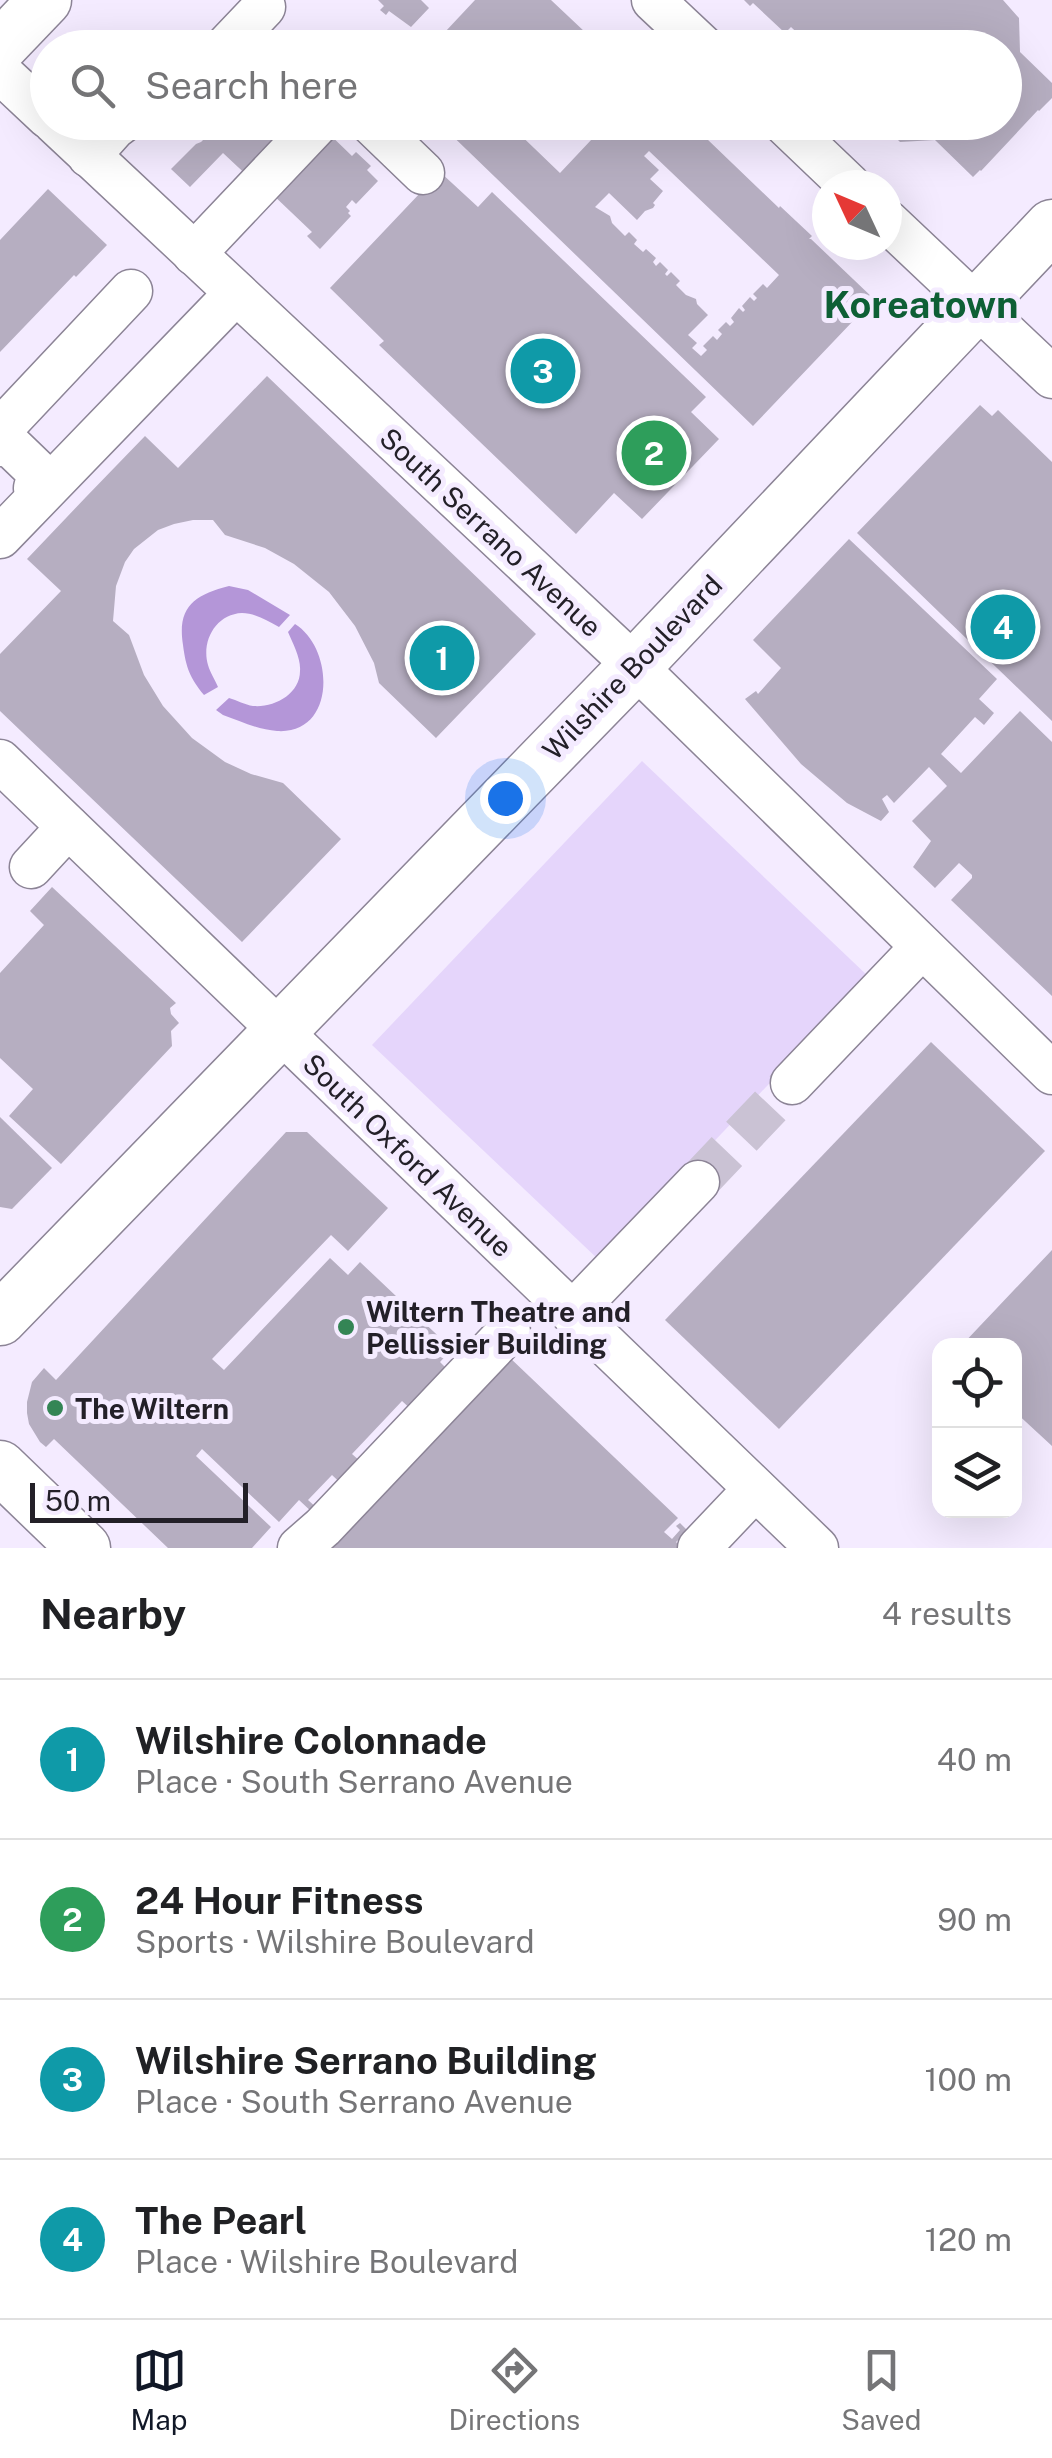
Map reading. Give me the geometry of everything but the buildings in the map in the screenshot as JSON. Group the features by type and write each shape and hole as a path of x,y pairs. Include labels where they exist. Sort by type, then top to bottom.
{"main road":[{"path":"0,47 46,0"},
{"name":"Wilshire Boulevard","path":"0,1319 635,666 1052,226"},
{"path":"0,1467 84,1548"}],"street":[{"path":"654,0 685,30"},
{"path":"243,30 264,8"},
{"path":"0,72 30,100"},
{"name":"South Serrano Avenue","path":"73,140 635,666 1052,1073"},
{"path":"89,156 103,140"},
{"path":"194,254 303,140"},
{"path":"389,140 424,174"},
{"path":"802,140 833,170"},
{"path":"902,235 1052,377"},
{"path":"0,430 131,292"},
{"path":"0,537 26,483 236,293"},
{"path":"0,446 12,446 39,473 26,483"},
{"name":"South Oxford Avenue","path":"0,761 817,1548"},
{"path":"31,867 68,827"},
{"path":"792,1083 922,947"},
{"path":"572,1314 698,1182"},
{"path":"307,1544 509,1332"},
{"path":"699,1548 755,1489"}],"shaded area":[{"path":"229,586 248,590 290,615 279,627 242,613 218,624 209,638 206,656 218,687 204,695 187,666 183,621 197,599"},
{"path":"295,624 308,636 322,670 319,705 310,719 296,729 277,731 250,725 216,710 229,698 261,706 291,693 300,671 288,632"},
{"path":"642,761 870,978 600,1261 372,1045"}],"tunnel":[{"path":"698,1182 792,1083"}],"place":[{"name":"Wilshire Serrano Building","path":"543,371"},
{"name":"24 Hour Fitness","path":"654,453"},
{"name":"The Pearl","path":"1003,627"},
{"name":"Wilshire Colonnade","path":"442,658"},
{"name":"Wiltern Theatre and Pellissier Building","path":"346,1327"},
{"name":"The Wiltern","path":"55,1408"}],"district":[{"name":"Koreatown","path":"921,304"}]}
